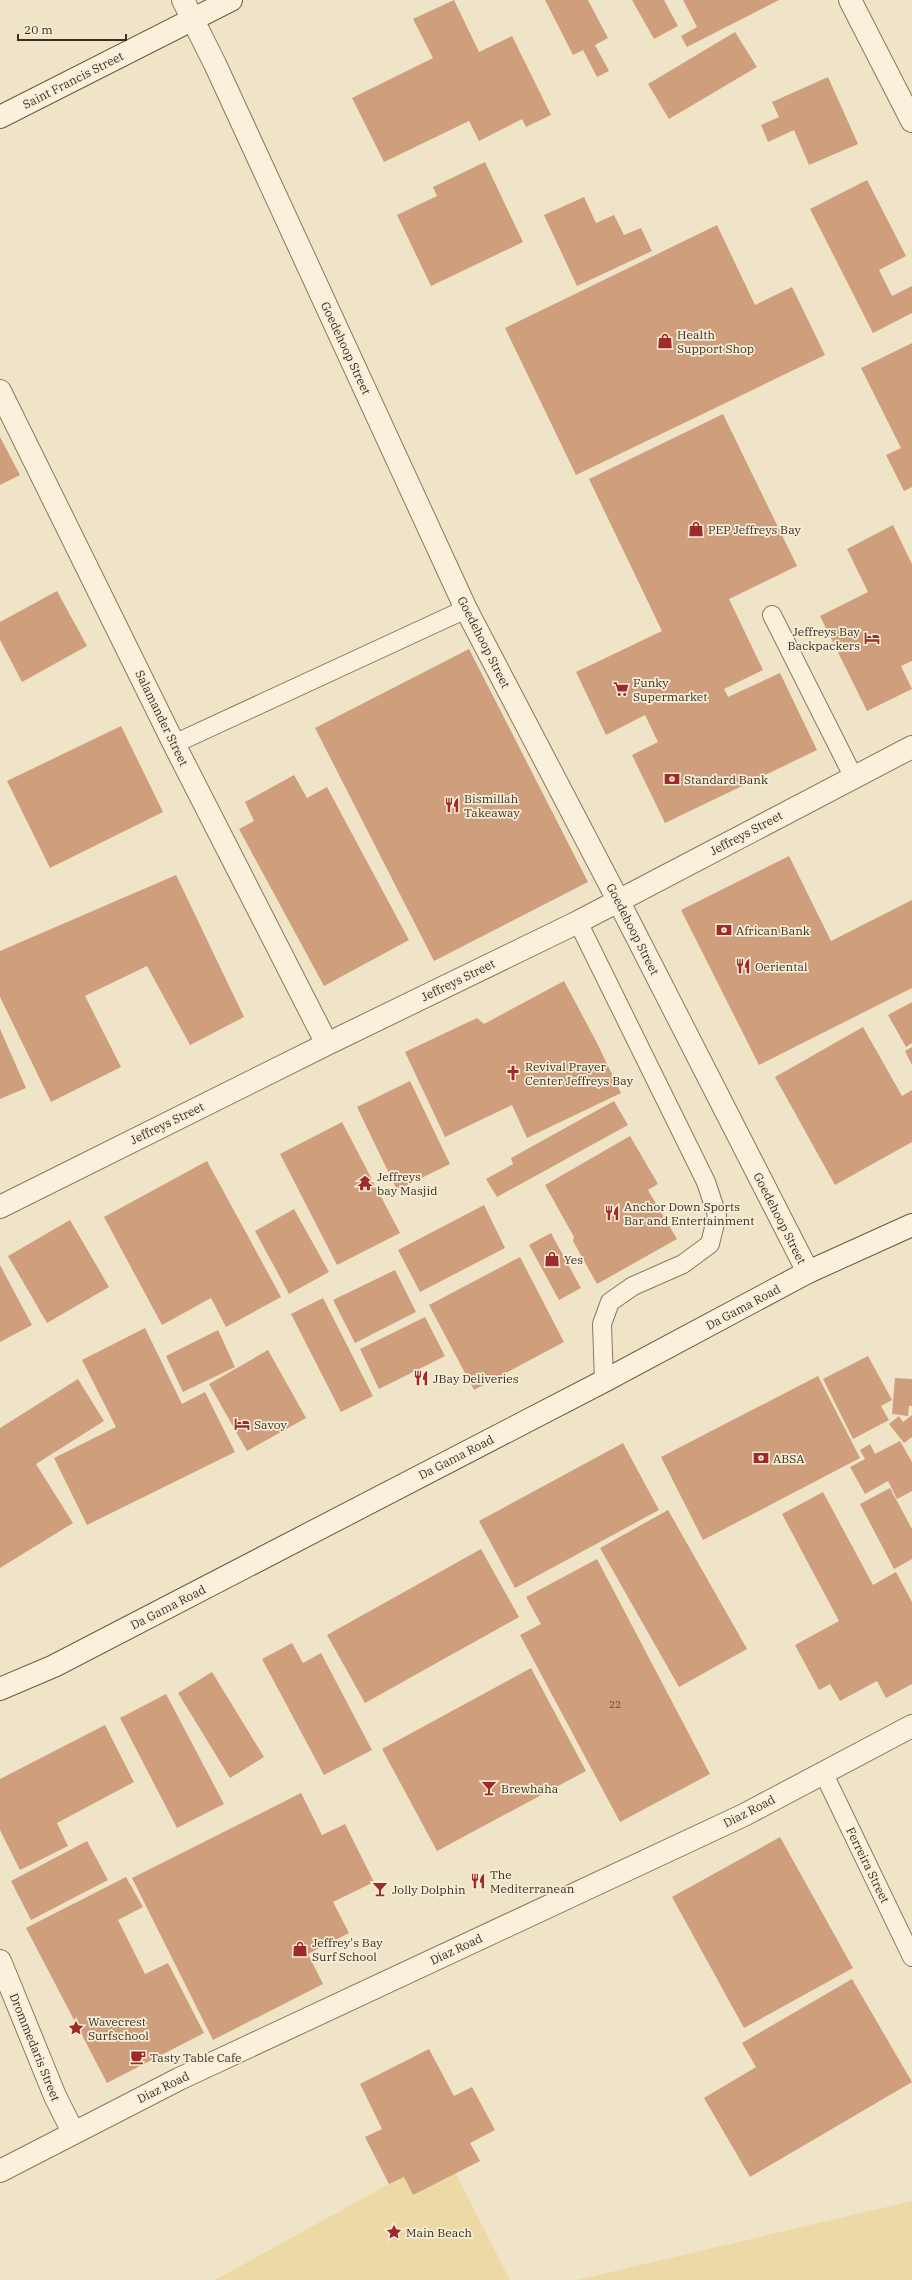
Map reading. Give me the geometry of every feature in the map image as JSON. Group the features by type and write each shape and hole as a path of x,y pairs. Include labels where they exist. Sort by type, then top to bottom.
{"street":[{"name":"Saint Francis Street","path":"0,117 187,9 231,0"},
{"path":"850,0 912,121"},
{"name":"Goedehoop Street","path":"187,9 221,78 466,609 618,900 808,1272"},
{"name":"Salamander Street","path":"0,391 174,744 327,1044"},
{"name":"Jeffreys Street","path":"0,1206 578,922 853,776 912,747"},
{"name":"Da Gama Road","path":"0,1690 54,1666 604,1381 808,1272 912,1225"},
{"name":"Diaz Road","path":"0,2171 73,2132 179,2079 744,1815 912,1726"},
{"name":"Drommedaris Street","path":"0,1961 55,2096 73,2132"}],"lane":[{"path":"174,744 466,609"},
{"path":"772,615 853,776"},
{"path":"578,922 706,1182 717,1215 710,1244 683,1264 633,1286 610,1302 602,1324 604,1381"},
{"name":"Ferreira Street","path":"823,1772 912,1958"}],"sand":[{"name":"Main Beach","path":"447,2156 510,2280 215,2280 389,2184"},
{"path":"912,2201 912,2280 577,2280"}],"building":[{"path":"454,0 479,52 512,36 551,115 526,127 522,119 479,141 469,121 384,162 352,98 433,58 413,19"},
{"path":"545,0 588,0 608,38 595,45 609,71 597,77 583,50 573,55"},
{"path":"632,0 664,0 678,26 654,39"},
{"path":"683,0 779,0 687,47 681,36 697,27"},
{"path":"735,32 757,67 669,119 648,84"},
{"path":"828,77 858,144 809,165 794,130 768,142 761,125 779,117 772,102"},
{"path":"485,162 523,242 431,286 397,215 437,196 433,187"},
{"path":"867,180 906,256 879,270 892,296 912,286 912,313 873,333 810,209"},
{"path":"584,197 596,223 614,215 624,235 641,228 652,251 577,286 544,215"},
{"name":"Health Support Shop","path":"717,225 755,305 792,287 825,355 576,475 505,328"},
{"path":"912,343 912,487 904,491 886,455 901,448 861,368"},
{"path":"723,414 797,566 729,599 763,670 724,689 728,697 780,673 817,750 665,823 632,755 658,742 645,715 606,735 576,672 662,631 589,479"},
{"path":"0,437 20,475 0,485"},
{"name":"Jeffreys Bay Backpackers","path":"893,525 912,564 912,661 901,666 912,689 867,711 820,616 868,592 847,549"},
{"path":"57,591 87,646 22,682 0,640 0,622"},
{"name":"Bismillah Takeaway","path":"469,649 588,882 434,961 315,728"},
{"path":"121,726 163,812 50,868 7,781"},
{"path":"294,775 307,798 327,787 409,940 324,986 239,829 254,821 245,802"},
{"path":"789,856 831,941 912,900 912,988 759,1065 681,910"},
{"path":"176,875 244,1017 190,1045 147,966 85,996 121,1067 51,1102 0,997 0,951"},
{"name":"Revival Prayer Center Jeffreys Bay","path":"564,981 596,1041 621,1093 527,1138 512,1105 445,1137 405,1052 477,1018 484,1024"},
{"path":"912,1002 912,1043 906,1047 888,1015"},
{"path":"863,1027 902,1096 912,1090 912,1142 835,1185 775,1077"},
{"path":"0,1029 26,1088 0,1099"},
{"path":"912,1047 912,1065 905,1051"},
{"path":"410,1081 450,1164 397,1190 357,1107"},
{"path":"614,1101 628,1125 497,1197 486,1179 513,1164 511,1158"},
{"path":"342,1122 400,1233 337,1265 280,1154"},
{"name":"Anchor Down Sports Bar and Entertainment","path":"630,1136 658,1184 648,1190 677,1239 597,1284 573,1241 574,1237 545,1185"},
{"path":"207,1161 281,1297 226,1327 211,1298 162,1325 104,1217"},
{"path":"484,1205 505,1248 420,1292 398,1250"},
{"path":"294,1209 329,1272 289,1294 255,1231"},
{"path":"70,1220 109,1287 47,1323 8,1256"},
{"path":"551,1233 581,1288 559,1300 529,1245"},
{"path":"520,1257 564,1342 474,1390 429,1305"},
{"path":"0,1265 32,1325 0,1342"},
{"path":"395,1270 416,1312 355,1343 333,1300"},
{"path":"323,1298 373,1396 341,1412 291,1314"},
{"path":"425,1317 445,1356 379,1389 360,1349"},
{"path":"145,1328 182,1404 205,1392 235,1452 87,1525 54,1458 116,1427 82,1360"},
{"path":"218,1330 235,1367 183,1392 166,1356"},
{"path":"268,1350 306,1418 247,1451 209,1384"},
{"path":"868,1356 892,1400 881,1406 889,1420 853,1439 823,1379"},
{"name":"ABSA","path":"818,1376 860,1458 703,1540 661,1457"},
{"path":"895,1378 912,1379 912,1406 909,1406 908,1416 892,1414"},
{"path":"78,1379 104,1421 36,1464 73,1523 0,1568 0,1428"},
{"path":"912,1415 912,1437 904,1443 889,1424 899,1416 903,1422"},
{"path":"900,1441 912,1462 912,1491 897,1499 888,1481 865,1494 850,1467 865,1459 860,1450 870,1444 875,1454"},
{"path":"623,1443 659,1510 515,1588 479,1521"},
{"path":"890,1488 912,1529 912,1559 894,1569 860,1504"},
{"path":"823,1492 873,1585 896,1572 912,1602 912,1684 886,1698 877,1681 840,1701 830,1684 819,1690 795,1645 839,1621 782,1514"},
{"path":"668,1510 747,1649 679,1687 600,1548"},
{"path":"481,1549 519,1617 365,1703 327,1635"},
{"path":"597,1559 710,1774 620,1822 520,1635 541,1624 526,1597"},
{"path":"292,1643 303,1663 321,1653 372,1750 324,1775 262,1659"},
{"path":"531,1668 586,1771 437,1851 382,1749"},
{"path":"212,1672 264,1757 230,1778 178,1693"},
{"path":"166,1694 224,1804 177,1828 120,1718"},
{"path":"105,1725 134,1782 57,1823 68,1846 20,1870 0,1830 0,1779"},
{"path":"301,1793 322,1835 345,1824 374,1882 333,1902 349,1933 308,1954 323,1984 213,2040 132,1878"},
{"path":"780,1837 853,1968 744,2028 672,1897"},
{"path":"87,1841 108,1880 31,1920 11,1881"},
{"path":"126,1877 143,1907 118,1920 145,1974 168,1963 204,2033 107,2083 26,1928"},
{"path":"852,1979 912,2082 750,2177 704,2098 756,2067 742,2043"},
{"path":"429,2049 454,2096 472,2087 495,2130 470,2143 480,2161 413,2195 404,2177 389,2184 365,2137 382,2129 360,2084"}],"place":[{"name":"Health Support Shop","path":"665,341"},
{"name":"PEP Jeffreys Bay","path":"696,529"},
{"name":"Jeffreys Bay Backpackers","path":"872,638"},
{"name":"Funky Supermarket","path":"621,689"},
{"name":"Standard Bank","path":"672,779"},
{"name":"Bismillah Takeaway","path":"452,805"},
{"name":"African Bank","path":"724,930"},
{"name":"Oeriental","path":"743,966"},
{"name":"Revival Prayer Center Jeffreys Bay","path":"513,1073"},
{"name":"Jeffreys bay Masjid","path":"365,1183"},
{"name":"Anchor Down Sports Bar and Entertainment","path":"612,1213"},
{"name":"Yes","path":"552,1259"},
{"name":"JBay Deliveries","path":"421,1378"},
{"name":"Savoy","path":"242,1424"},
{"name":"ABSA","path":"761,1458"},
{"name":"Brewhaha","path":"489,1788"},
{"name":"The Mediterranean","path":"478,1881"},
{"name":"Jolly Dolphin","path":"380,1889"},
{"name":"Jeffrey's Bay Surf School","path":"300,1949"},
{"name":"Wavecrest Surfschool","path":"76,2028"},
{"name":"Tasty Table Cafe","path":"138,2057"},
{"name":"Main Beach","path":"394,2232"}]}
